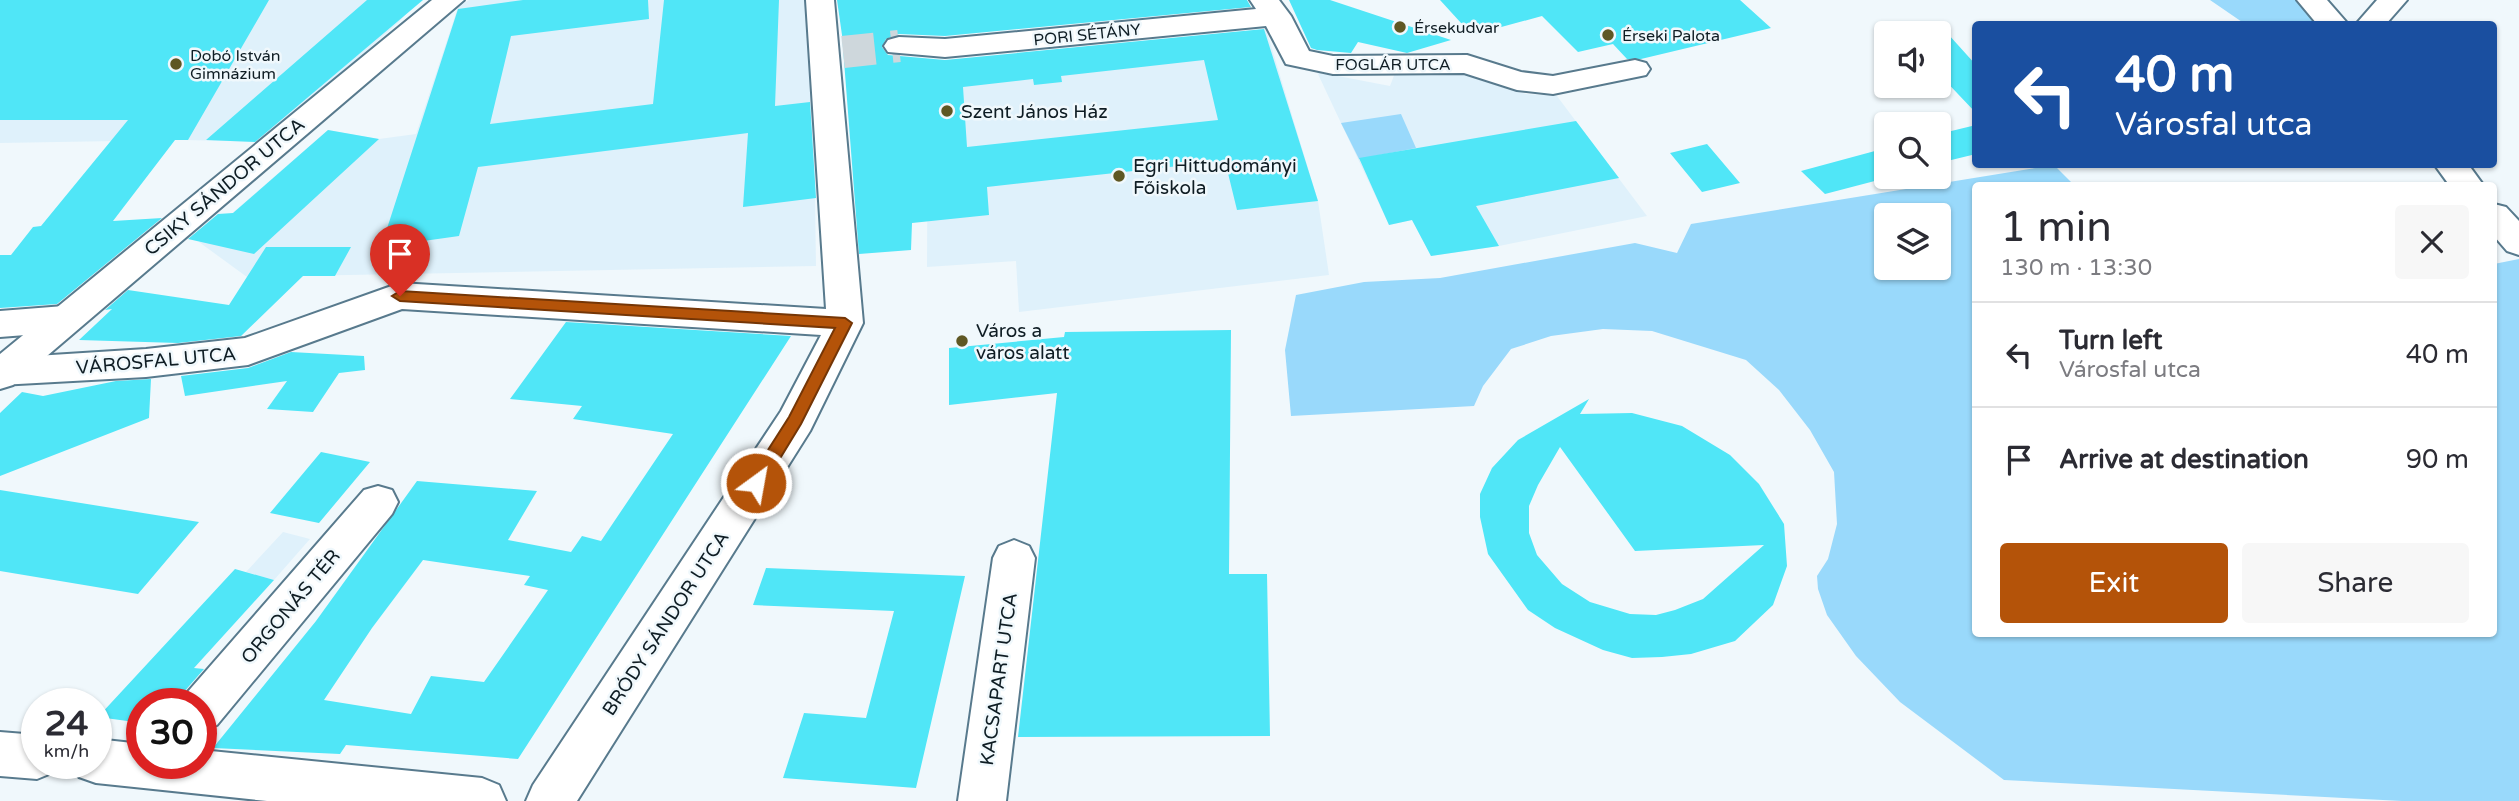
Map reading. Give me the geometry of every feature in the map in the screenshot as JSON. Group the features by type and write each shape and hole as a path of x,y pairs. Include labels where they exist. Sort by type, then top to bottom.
{"street":[{"name":"CSIKY SÁNDOR UTCA","path":"2,374 64,319 450,0"},
{"path":"820,0 834,52 845,323"},
{"path":"2311,0 2330,21"},
{"path":"2373,21 2390,1"},
{"name":"PORI SÉTÁNY","path":"899,46 945,48 1270,8"},
{"name":"FOGLÁR UTCA","path":"1270,8 1297,58 1333,65 1466,64 1517,81 1553,85 1635,69"},
{"path":"2453,168 2465,182"},
{"path":"2497,218 2519,243"},
{"name":"VÁROSFAL UTCA","path":"2,374 146,363 248,351 400,296 845,323"},
{"path":"0,324 64,319"},
{"name":"BRÓDY SÁNDOR UTCA","path":"550,801 796,420 845,323"},
{"name":"ORGONÁS TÉR","path":"217,691 378,502"},
{"name":"KACSAPART UTCA","path":"982,801 1014,558"},
{"path":"0,754 21,756"},
{"path":"217,775 331,794 482,801"}],"shaded area":[{"name":"Dobó István Gimnázium","path":"88,0 416,0 400,21 264,142 185,140 198,121 116,141 0,143 0,39"},
{"path":"469,0 812,0 816,266 247,277 199,242 328,130 379,139 416,134 458,7"},
{"path":"2210,0 2311,0 2330,21 2241,21"},
{"name":"Egri Hittudományi Főiskola","path":"1266,29 1318,201 1329,275 1019,312 1016,261 927,267 928,63"},
{"name":"Egri Hittudományi Főiskola","path":"1317,72 1390,86 1395,73 1471,72 1498,86 1526,94 1557,96 1647,216 1499,246 1431,256 1412,220 1389,225"},
{"path":"1401,114 1416,148 1359,159 1341,123"},
{"path":"2036,168 2057,168 2071,182 1972,182 1972,637 2497,637 2497,263 2519,259 2519,801 2402,801 2004,780 1900,702 1856,656 1827,615 1818,589 1817,576 1828,559 1837,524 1834,472 1810,430 1779,390 1746,360 1652,331 1603,329 1551,336 1511,349 1483,386 1474,406 1291,416 1285,350 1296,295 1364,282 1440,278 1635,243 1677,253 1691,224 1906,189 1951,189 1951,182"},
{"path":"283,532 310,539 274,580 246,572"}],"building":[{"path":"0,0 269,0 188,140 175,140 113,221 162,218 57,304 0,308 0,255 11,255 33,227 41,226 128,120 0,120"},
{"path":"367,0 423,0 255,142 206,140"},
{"path":"523,0 648,0 649,19 511,36 490,124 653,104 664,0 779,0 775,106 810,102 816,198 743,207 748,133 478,167 459,236 381,247 458,9"},
{"path":"837,0 1247,0 1251,7 945,36 899,34 886,39 882,47 888,55 945,60 1264,29 1318,201 1237,210 1225,161 987,187 989,215 912,223 911,250 859,254","holes":["1204,60 1218,120 967,147 963,87 1033,79 1034,85 1062,82 1061,76"]},
{"name":"Érsekudvar","path":"1289,0 1330,0 1451,40 1407,53 1358,42 1351,53 1317,50 1311,48"},
{"path":"1440,0 1740,0 1771,28 1641,59 1627,59 1613,44 1578,52 1542,16 1472,35"},
{"path":"1951,37 1972,61 1972,109 1951,87"},
{"path":"1576,121 1619,178 1476,206 1499,246 1431,256 1412,220 1389,225 1359,158"},
{"path":"1972,126 1972,155 1951,160 1951,131"},
{"path":"328,130 379,139 254,254 188,239 218,214 233,213"},
{"path":"1707,144 1740,183 1702,192 1670,153"},
{"path":"1874,151 1874,181 1825,194 1801,171"},
{"path":"266,247 351,247 335,276 303,276 241,336 178,343 79,340 112,309 105,310 128,290 229,305"},
{"path":"566,322 791,336 518,759 346,745 340,754 217,748 217,743 316,621 417,481 537,491 508,540 571,552 582,536 601,541 673,434 573,419 582,406 510,399","holes":["423,560 530,576 524,585 548,590 484,682 431,676 411,714 324,700 372,628"]},
{"path":"1231,330 1229,574 1267,574 1270,736 1018,737 1057,393 949,405 949,348 1064,337 1065,332"},
{"path":"291,352 364,356 365,370 339,373 313,412 267,409 287,381 185,396 181,376 248,368"},
{"path":"151,379 149,418 0,476 0,413 22,392 43,396 116,381"},
{"path":"1589,399 1580,414 1632,413 1682,426 1730,455 1759,484 1784,524 1787,566 1773,605 1735,641 1691,654 1632,658 1603,650 1555,628 1528,610 1488,554 1480,517 1480,494 1492,468 1518,440","holes":["1560,447 1635,551 1764,545 1703,599 1675,610 1656,615 1630,614 1590,602 1562,584 1537,555 1529,533 1529,506"]},
{"path":"321,452 370,462 319,523 270,513"},
{"path":"0,490 199,522 138,594 0,571"},
{"path":"766,568 965,576 916,788 783,778 804,713 866,718 894,611 753,605"},
{"path":"235,569 274,580 194,668 204,669 187,688 126,688 126,721 112,719 112,702"}],"tunnel":[{"path":"843,52 899,46"}],"place":[{"name":"Érsekudvar","path":"1400,27"},
{"name":"Érseki Palota","path":"1608,35"},
{"name":"Dobó István Gimnázium","path":"176,64"},
{"name":"Szent János Ház","path":"947,111"},
{"name":"Egri Hittudományi Főiskola","path":"1119,176"},
{"name":"Város a város alatt","path":"962,341"}],"route":[{"path":"400,296 845,323 796,420 756,483"}]}
